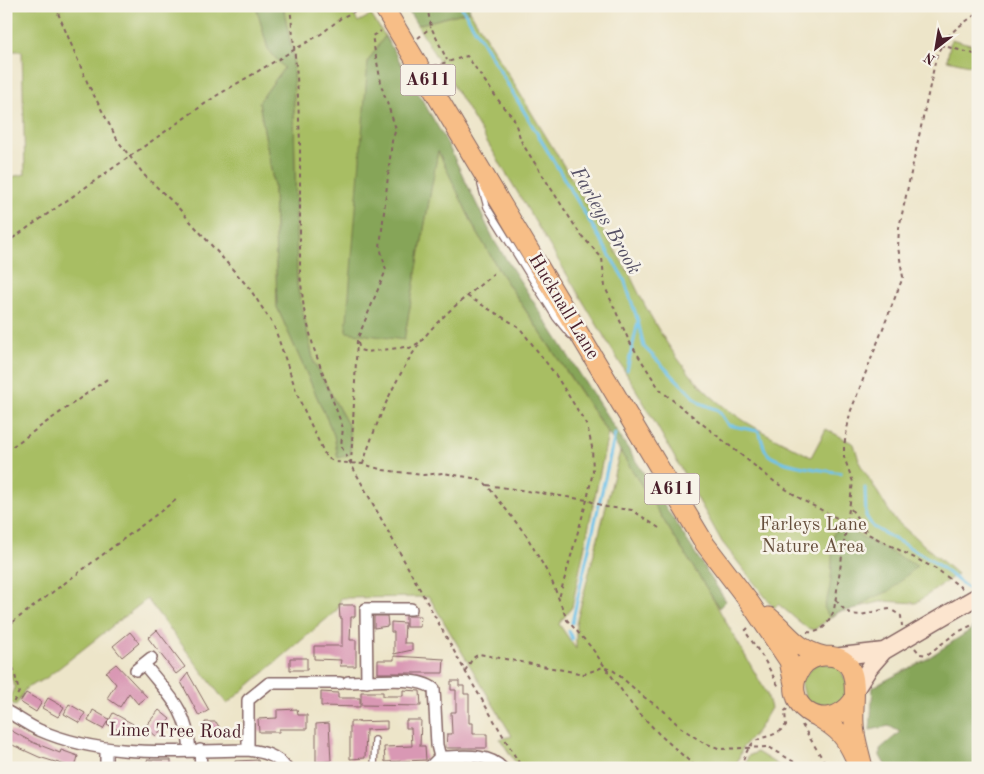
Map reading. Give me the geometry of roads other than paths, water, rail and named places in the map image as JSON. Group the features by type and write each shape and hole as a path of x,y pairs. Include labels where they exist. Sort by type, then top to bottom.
{"main road":[{"name":"Hucknall Lane","path":"383,6 705,544 750,603 789,661 788,688 795,695 800,705 808,712 809,719 835,728 846,738 859,768"},
{"name":"Hucknall Lane","path":"750,603 808,652 843,661 850,669 855,678 854,725 863,768"},
{"path":"788,688 804,664 813,658 828,656"},
{"path":"809,719 828,718 838,715 847,709 855,695"}],"street":[{"path":"855,695 870,667 884,652 970,598"},
{"path":"367,682 366,609 411,609"},
{"path":"828,656 884,652"},
{"path":"144,664 182,711 200,768"},
{"path":"328,670 328,683"},
{"path":"248,750 248,700 269,683 422,682 434,689 437,745 440,757"},
{"name":"Lime Tree Road","path":"7,711 38,730 72,742 106,750 248,750 266,752 282,762 286,768"},
{"path":"106,750 106,768"},
{"path":"429,768 440,757 484,758 496,762 502,768"}],"lane":[{"path":"374,768 375,740"}],"waterway":[{"name":"Farleys Brook","path":"461,6 624,279 638,321 644,347 700,403 718,410 728,425 758,431 765,450 775,459 793,465 841,473"},
{"path":"627,370 638,322"},
{"path":"572,623 615,434"},
{"name":"Farleys Brook","path":"865,488 866,516 873,527 930,559 974,593"},
{"path":"569,631 572,639"}],"park label":[{"name":"Farleys Lane Nature Area","path":"813,536"}]}
